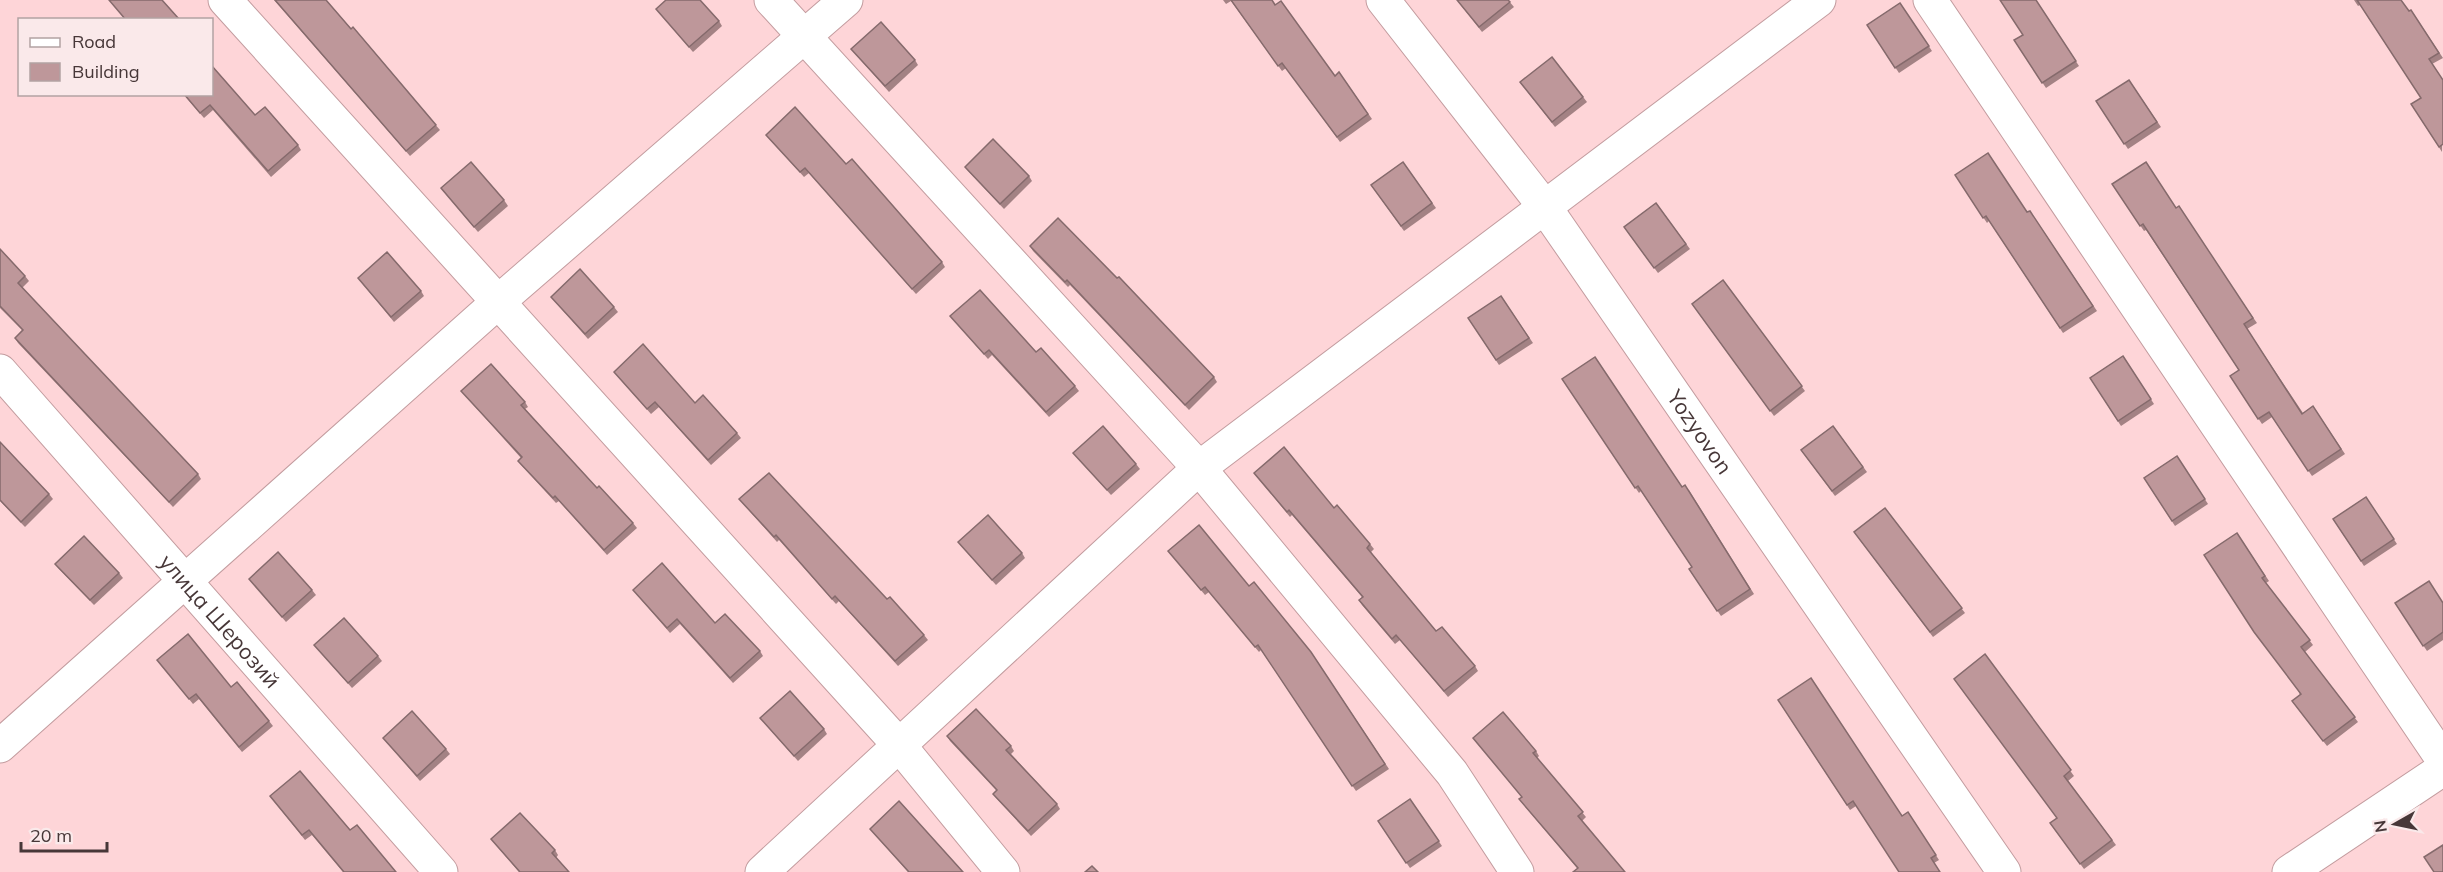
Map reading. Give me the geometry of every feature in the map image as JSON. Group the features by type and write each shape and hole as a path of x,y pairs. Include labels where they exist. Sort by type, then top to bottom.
{"street":[{"path":"225,0 899,746 1004,872"},
{"path":"771,0 1199,468 1452,773 1517,872"},
{"path":"0,746 498,302 846,0"},
{"name":"Yozyovon","path":"1383,0 1544,206 2004,872"},
{"path":"762,872 1199,468 1819,0"},
{"path":"1930,0 2443,760"},
{"name":"улица Шерозий","path":"0,371 441,872"},
{"path":"2289,872 2443,769"}],"building":[{"path":"109,0 162,0 178,18 124,18"},
{"path":"275,0 326,0 351,29 353,27 436,125 406,151"},
{"path":"666,0 700,0 719,21 689,47 656,9"},
{"path":"1231,0 1272,0 1275,5 1281,1 1335,76 1339,72 1368,114 1337,137 1282,63 1278,66"},
{"path":"1457,0 1508,0 1510,2 1479,27"},
{"path":"2000,0 2036,0 2076,61 2042,83 2014,40 2023,35"},
{"path":"2357,0 2401,0 2409,11 2411,10 2439,53 2429,59 2443,80 2443,144 2439,147 2411,104 2421,98"},
{"path":"1900,3 1929,46 1895,68 1867,25"},
{"path":"881,22 915,60 885,86 851,49"},
{"path":"1552,57 1583,97 1552,122 1520,82"},
{"path":"213,67 255,115 265,107 298,145 268,171 210,105 200,113 186,96 213,96"},
{"path":"2129,80 2157,122 2124,144 2096,101"},
{"path":"795,107 846,164 852,159 942,262 912,289 805,168 800,172 766,135"},
{"path":"993,139 1029,176 1000,204 965,167"},
{"path":"1988,153 2027,212 2030,211 2093,306 2060,328 1986,216 1983,218 1955,175"},
{"path":"471,162 504,200 474,227 441,188"},
{"path":"1403,162 1432,203 1401,226 1371,185"},
{"path":"2146,162 2176,208 2179,206 2253,318 2244,324 2302,414 2313,406 2341,449 2308,471 2269,412 2258,419 2230,376 2239,370 2143,224 2140,226 2112,184"},
{"path":"1656,203 1686,244 1654,268 1624,227"},
{"path":"1058,218 1117,278 1119,277 1214,377 1185,405 1067,280 1065,282 1030,246"},
{"path":"0,249 25,276 18,283 198,474 169,502 15,338 23,330 0,306"},
{"path":"387,252 421,291 391,317 358,278"},
{"path":"580,269 614,307 585,334 551,297"},
{"path":"1723,280 1802,386 1770,411 1692,304"},
{"path":"980,290 1036,352 1041,348 1075,386 1046,412 989,350 984,354 950,316"},
{"path":"1501,296 1529,338 1496,360 1468,318"},
{"path":"643,344 695,403 703,395 737,433 708,460 655,402 647,409 614,372"},
{"path":"2123,356 2151,399 2118,421 2090,378"},
{"path":"1595,357 1682,487 1685,485 1750,589 1717,611 1689,569 1692,567 1638,486 1635,488 1562,379"},
{"path":"491,364 525,402 521,405 597,488 599,486 633,523 604,550 555,496 553,498 518,461 522,457 461,391"},
{"path":"1103,426 1136,464 1107,490 1073,453"},
{"path":"1833,426 1863,467 1832,491 1801,450"},
{"path":"0,442 49,494 21,522 0,500"},
{"path":"1284,447 1334,508 1337,505 1370,544 1367,548 1436,631 1442,627 1475,666 1444,691 1396,635 1392,639 1359,600 1363,597 1289,510 1287,512 1254,473"},
{"path":"2177,456 2205,499 2172,521 2144,478"},
{"path":"769,473 887,599 890,597 924,635 895,661 835,596 832,599 776,535 774,537 739,499"},
{"path":"2366,497 2394,539 2361,561 2333,519"},
{"path":"1885,508 1962,608 1930,632 1854,532"},
{"path":"988,515 1022,553 992,580 958,542"},
{"path":"1199,525 1249,586 1254,582 1311,652 1385,764 1352,786 1258,645 1255,647 1205,587 1201,590 1168,551"},
{"path":"2237,533 2265,576 2262,578 2310,640 2301,647 2355,717 2323,741 2292,701 2301,694 2254,632 2204,555"},
{"path":"84,536 119,573 90,600 55,564"},
{"path":"278,552 312,590 282,617 249,579"},
{"path":"662,563 715,623 725,614 760,651 730,678 677,619 667,628 633,590"},
{"path":"2429,581 2443,603 2443,632 2423,646 2395,603"},
{"path":"344,618 378,656 348,683 314,645"},
{"path":"188,634 231,687 237,682 269,721 239,747 196,694 189,699 157,660"},
{"path":"1985,654 2071,770 2064,776 2112,840 2080,864 2050,823 2057,818 1954,679"},
{"path":"1811,678 1902,816 1908,812 1936,855 1931,858 1940,872 1899,872 1853,801 1847,805 1778,700"},
{"path":"790,691 824,729 794,756 760,718"},
{"path":"976,709 1011,746 1006,750 1057,804 1028,831 993,794 997,790 947,736"},
{"path":"412,711 446,749 417,776 383,738"},
{"path":"1503,712 1536,751 1533,753 1583,812 1578,816 1625,872 1573,872 1578,868 1519,799 1522,797 1473,738"},
{"path":"300,771 350,830 357,825 396,872 344,872 309,830 302,835 270,796"},
{"path":"1410,799 1439,841 1406,863 1378,821"},
{"path":"899,801 963,872 909,872 870,829"},
{"path":"520,813 555,850 552,853 569,872 520,872 491,839"},
{"path":"2443,845 2443,872 2434,872 2424,857"},
{"path":"1092,866 1098,872 1085,872"}]}
